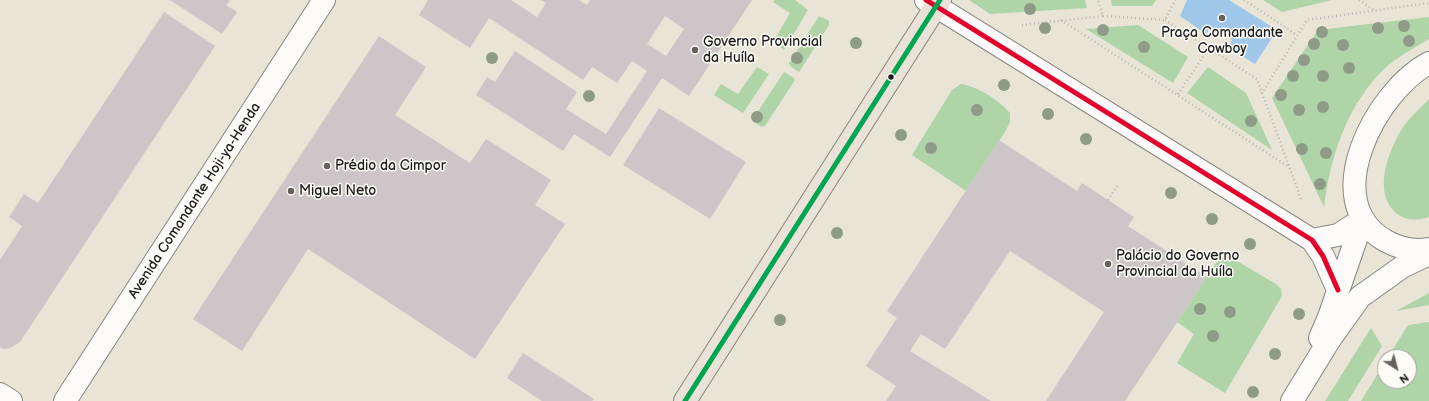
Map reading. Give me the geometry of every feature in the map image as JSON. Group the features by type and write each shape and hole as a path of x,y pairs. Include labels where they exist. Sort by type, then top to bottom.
{"main road":[{"path":"685,401 934,2"}],"street":[{"name":"Avenida Comandante Hoji-ya-Henda","path":"65,401 324,0"},
{"path":"934,2 1312,240 1323,256 1338,290"},
{"path":"1429,63 1411,75 1392,94 1375,118 1359,150 1355,176 1355,198 1363,219 1378,236 1397,247 1419,251 1429,249"},
{"path":"1312,240 1338,235 1363,219"},
{"path":"1293,399 1329,317 1363,219"},
{"path":"1293,399 1330,339 1360,298 1402,267 1429,254"},
{"path":"0,394 11,401"}],"path":[{"path":"1098,0 1103,16"},
{"path":"1165,20 1175,0"},
{"path":"1244,0 1298,35"},
{"path":"1359,0 1375,10"},
{"path":"1262,93 1307,20 1429,3"},
{"path":"1015,25 1103,16 1165,20 1257,79 1303,204"},
{"path":"1061,20 1178,94 1289,167"},
{"path":"1178,94 1209,48"},
{"path":"1108,200 1118,185"}],"green space":[{"path":"775,0 795,0 808,10 784,50 773,42 790,13 773,2"},
{"path":"969,0 1085,0 1087,8 990,14"},
{"path":"1111,0 1156,0 1152,6 1112,6"},
{"path":"1263,0 1332,0 1282,12"},
{"path":"819,16 829,21 829,25 799,72 790,66 789,63"},
{"path":"1429,17 1429,39 1402,55 1379,74 1367,88 1348,120 1341,136 1330,171 1324,207 1272,98 1318,30"},
{"path":"1138,25 1188,57 1173,83 1086,29"},
{"path":"757,67 769,74 743,113 714,95 721,84 738,94"},
{"path":"1208,67 1246,93 1272,150 1187,93"},
{"path":"784,72 795,80 765,126 762,127 754,122 753,119"},
{"path":"961,84 967,85 988,95 1006,108 1010,113 1010,122 1005,132 966,191 912,155 952,90"},
{"path":"1429,99 1429,217 1407,219 1395,212 1389,204 1385,194 1384,184 1387,163 1390,153 1402,129"},
{"path":"1223,257 1230,257 1276,284 1281,289 1282,296 1225,393 1177,363 1194,334 1177,322 1216,263"},
{"path":"1429,293 1429,305 1396,311"},
{"path":"1429,322 1429,401 1361,401 1377,375 1377,389 1417,389 1417,349 1393,349 1408,325"},
{"path":"1371,328 1382,346 1380,349 1377,349 1377,354 1348,401 1325,401"}],"water":[{"path":"1187,0 1229,0 1277,30 1255,64 1228,47 1232,40 1211,27 1206,34 1180,16"}],"building":[{"path":"170,0 230,0 226,5 237,12 222,34"},
{"path":"428,0 511,0 537,17 546,3 540,0 579,0 587,5 590,0 752,0 689,96 662,78 610,157 574,134 563,151 476,95 487,77 495,82 515,51 577,92 566,109 606,134 647,71 632,61 617,83 592,67 583,80 489,18 470,48 419,15","holes":["665,16 684,29 666,56 647,44"]},
{"path":"164,12 215,46 20,342 10,348 3,349 0,347 0,260 22,226 9,217 24,194 38,203"},
{"path":"379,36 426,67 395,115 470,163 486,139 551,180 535,205 565,224 475,359 308,249 242,351 193,319"},
{"path":"659,108 746,162 710,219 623,165"},
{"name":"Palácio do Governo Provincial da Huíla","path":"999,140 1077,191 1082,183 1134,217 1128,226 1207,277 1125,401 1046,401 1104,312 1010,251 945,349 921,334 910,351 991,401 886,401 896,386 866,366 897,318 887,311"},
{"path":"523,353 594,399 592,401 542,401 507,378"}],"transit line":[{"path":"926,0 1312,240 1323,256 1338,290"},
{"path":"685,401 940,0"}],"place":[{"name":"Praça Comandante Cowboy","path":"1222,18"},
{"name":"Governo Provincial da Huíla","path":"695,50"},
{"name":"Prédio da Cimpor","path":"327,166"},
{"name":"Miguel Neto","path":"291,191"},
{"name":"Palácio do Governo Provincial da Huíla","path":"1108,264"}]}
